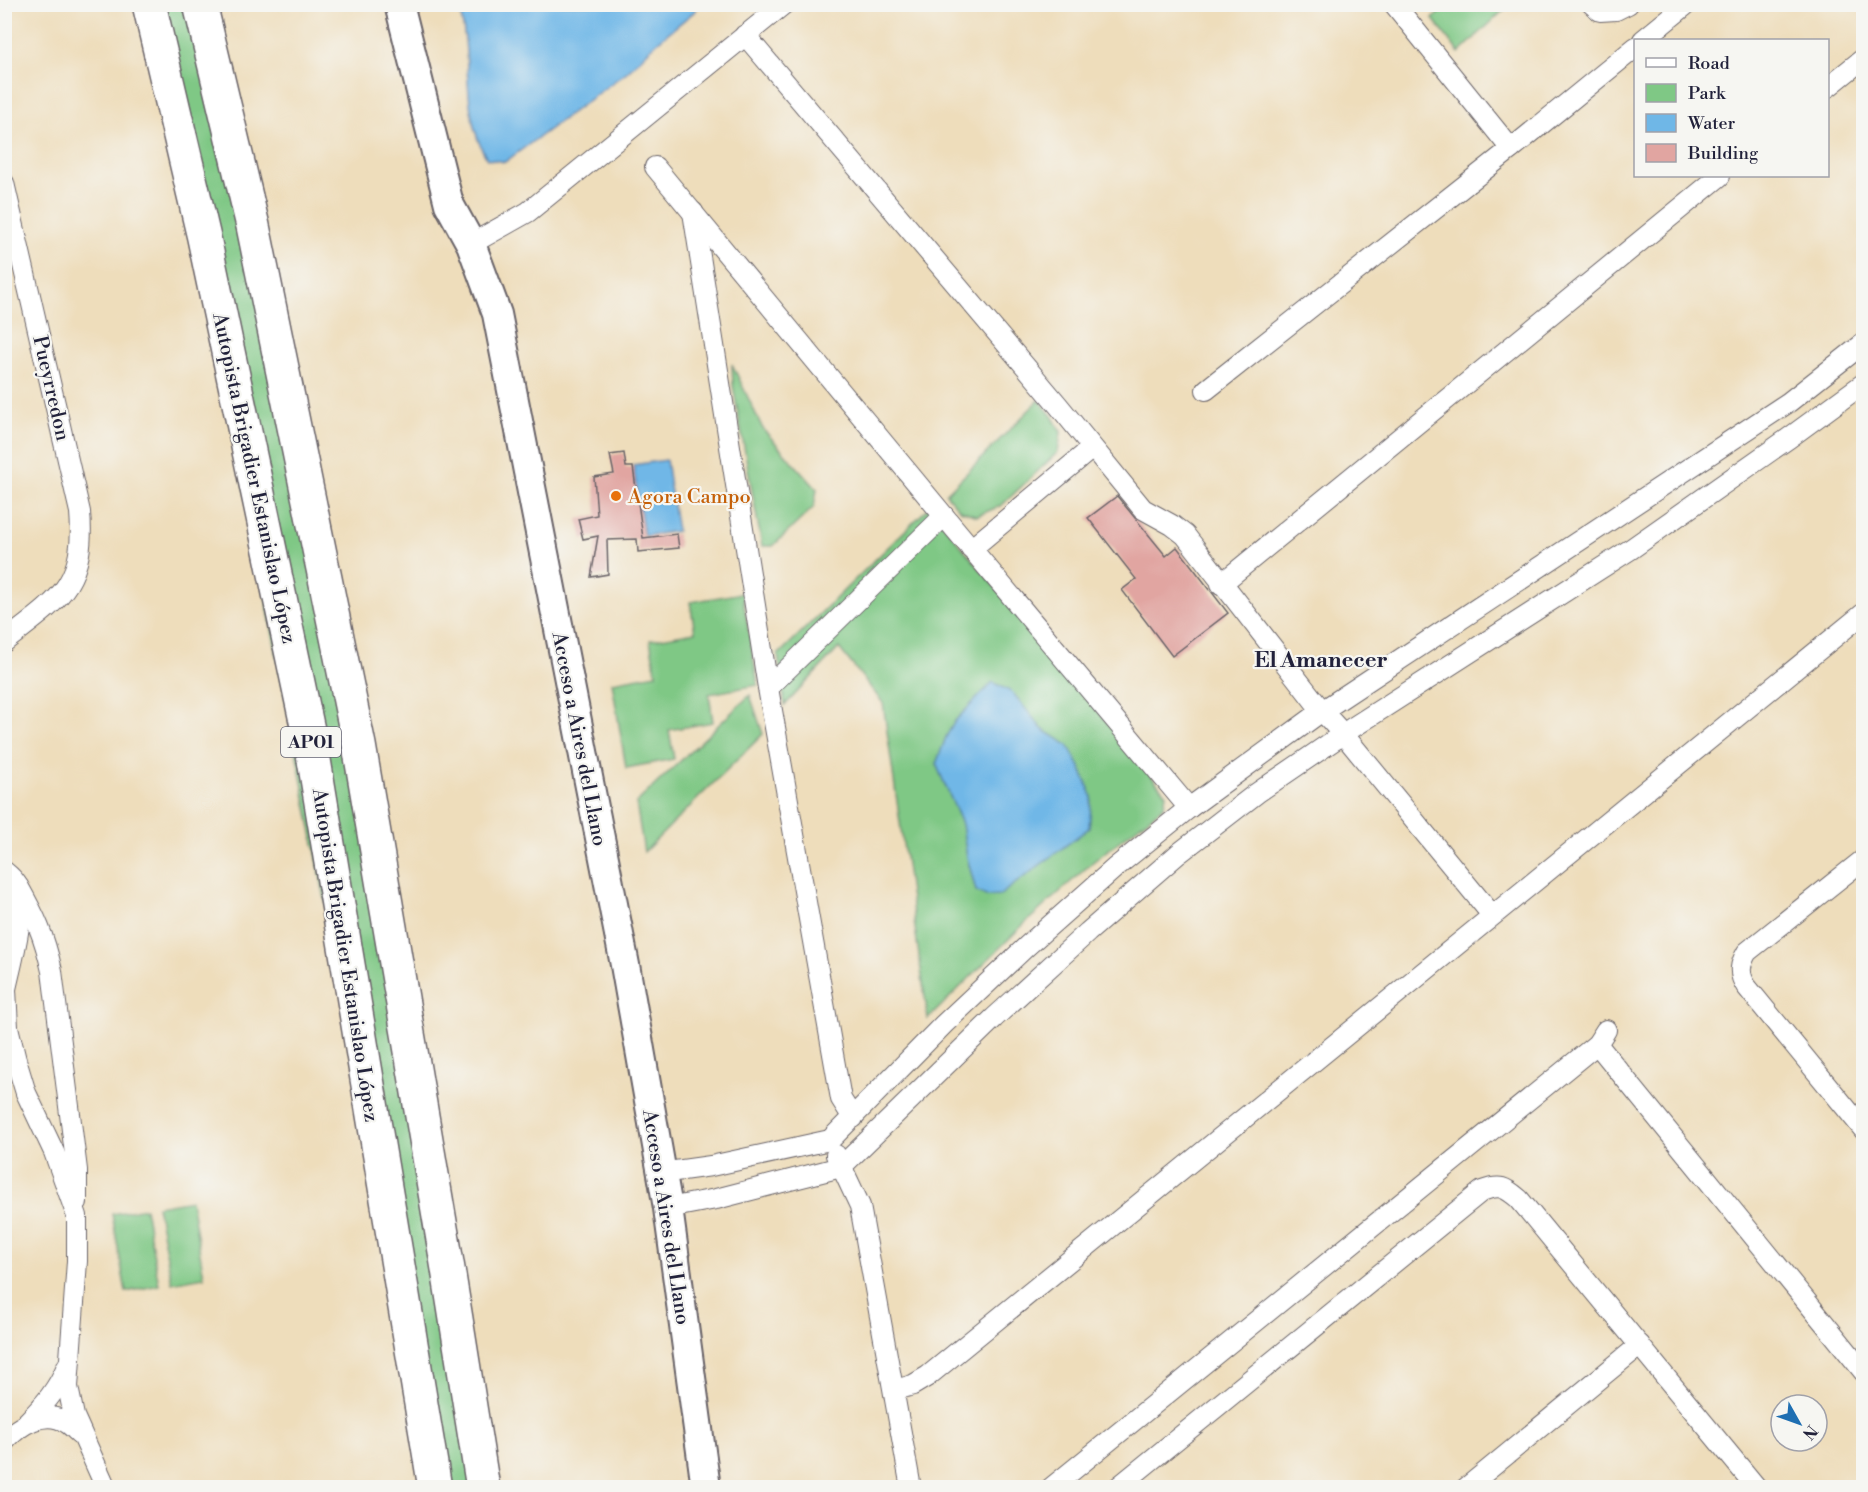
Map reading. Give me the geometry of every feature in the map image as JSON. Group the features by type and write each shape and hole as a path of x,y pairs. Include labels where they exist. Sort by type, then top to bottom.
{"highway":[{"name":"Autopista Brigadier Estanislao López","path":"149,4 204,238 313,754 435,1488"},
{"name":"AP01","path":"201,4 253,226 359,745 483,1488"}],"street":[{"name":"Acceso a Aires del Llano","path":"399,4 449,204 471,244 497,314 625,965 668,1208 706,1488"},
{"path":"471,244 528,212 784,4"},
{"path":"1394,4 1511,149"},
{"path":"1592,4 1600,11 1616,10 1628,4"},
{"path":"1644,39 1687,4"},
{"path":"745,35 1143,509 1172,525 1185,536 1322,711 1492,915"},
{"path":"1206,390 1511,149 1634,48"},
{"path":"1829,85 1863,58"},
{"path":"655,167 1189,808"},
{"path":"1221,584 1719,177"},
{"name":"Pueyrredon","path":"4,183 80,512 82,534 79,561 74,575 63,591 40,614 4,642"},
{"path":"693,212 768,688 841,1099 853,1118"},
{"path":"661,1173 711,1166 830,1140 944,1024 1027,946 1116,867 1189,808 1322,711 1789,402 1863,343"},
{"path":"668,1208 716,1199 841,1167 994,1017 1178,854 1239,807 1344,735 1631,549 1789,438 1863,382"},
{"path":"971,549 1092,448"},
{"path":"768,688 944,516"},
{"path":"895,1390 914,1385 928,1376 1863,613"},
{"path":"1863,859 1747,952 1740,968 1741,978 1746,986 1863,1130"},
{"path":"8,875 21,904 20,922 5,989 8,1027 26,1093 54,1152 77,1216"},
{"path":"8,875 38,920 46,942 52,971 77,1170 77,1261 68,1387 81,1436 96,1461 106,1488"},
{"path":"1051,1488 1601,1037 1863,1372"},
{"path":"830,1140 860,1206 911,1488"},
{"path":"1117,1488 1482,1191 1494,1186 1506,1188 1519,1199 1757,1488"},
{"path":"1466,1488 1640,1345"},
{"path":"4,1442 45,1403 60,1384 71,1358"},
{"path":"22,1426 39,1418 54,1417 65,1421 81,1436"}],"green space":[{"path":"1447,4 1509,5 1459,53 1433,19"},
{"path":"149,5 200,5 253,226 483,1487 435,1487 399,1275"},
{"path":"732,364 763,429 817,489 814,507 773,546 762,546 733,386"},
{"path":"1039,400 1061,432 1058,452 1002,505 977,516 960,510 946,494"},
{"path":"929,507 1166,794 1164,806 1094,861 1022,926 928,1019 883,703 839,648 785,705 778,655"},
{"path":"742,593 758,685 709,694 713,722 669,730 674,759 626,768 612,682 656,674 650,640 695,632 690,602"},
{"path":"750,695 763,734 644,852 636,803"},
{"path":"191,1200 204,1277 172,1283 157,1206"},
{"path":"145,1208 159,1285 126,1292 112,1214"}],"water":[{"path":"458,4 697,5 695,11 656,43 628,71 505,162 487,159 478,141 470,103 463,24"},
{"path":"666,460 677,531 644,536 633,465"},
{"path":"993,682 1013,693 1042,729 1068,745 1092,796 1089,828 1000,895 986,896 976,891 967,857 962,824 936,764 955,721"}],"building":[{"name":"Agora Campo","path":"624,453 626,467 633,467 643,538 677,534 679,548 638,552 637,539 607,540 608,574 591,577 598,536 583,539 578,519 597,515 594,477 614,474 610,455"},
{"path":"1117,496 1166,556 1177,547 1228,613 1172,656 1122,590 1136,579 1088,518"}],"place":[{"name":"Agora Campo","path":"616,496"}],"district":[{"name":"El Amanecer","path":"1321,659"}]}
